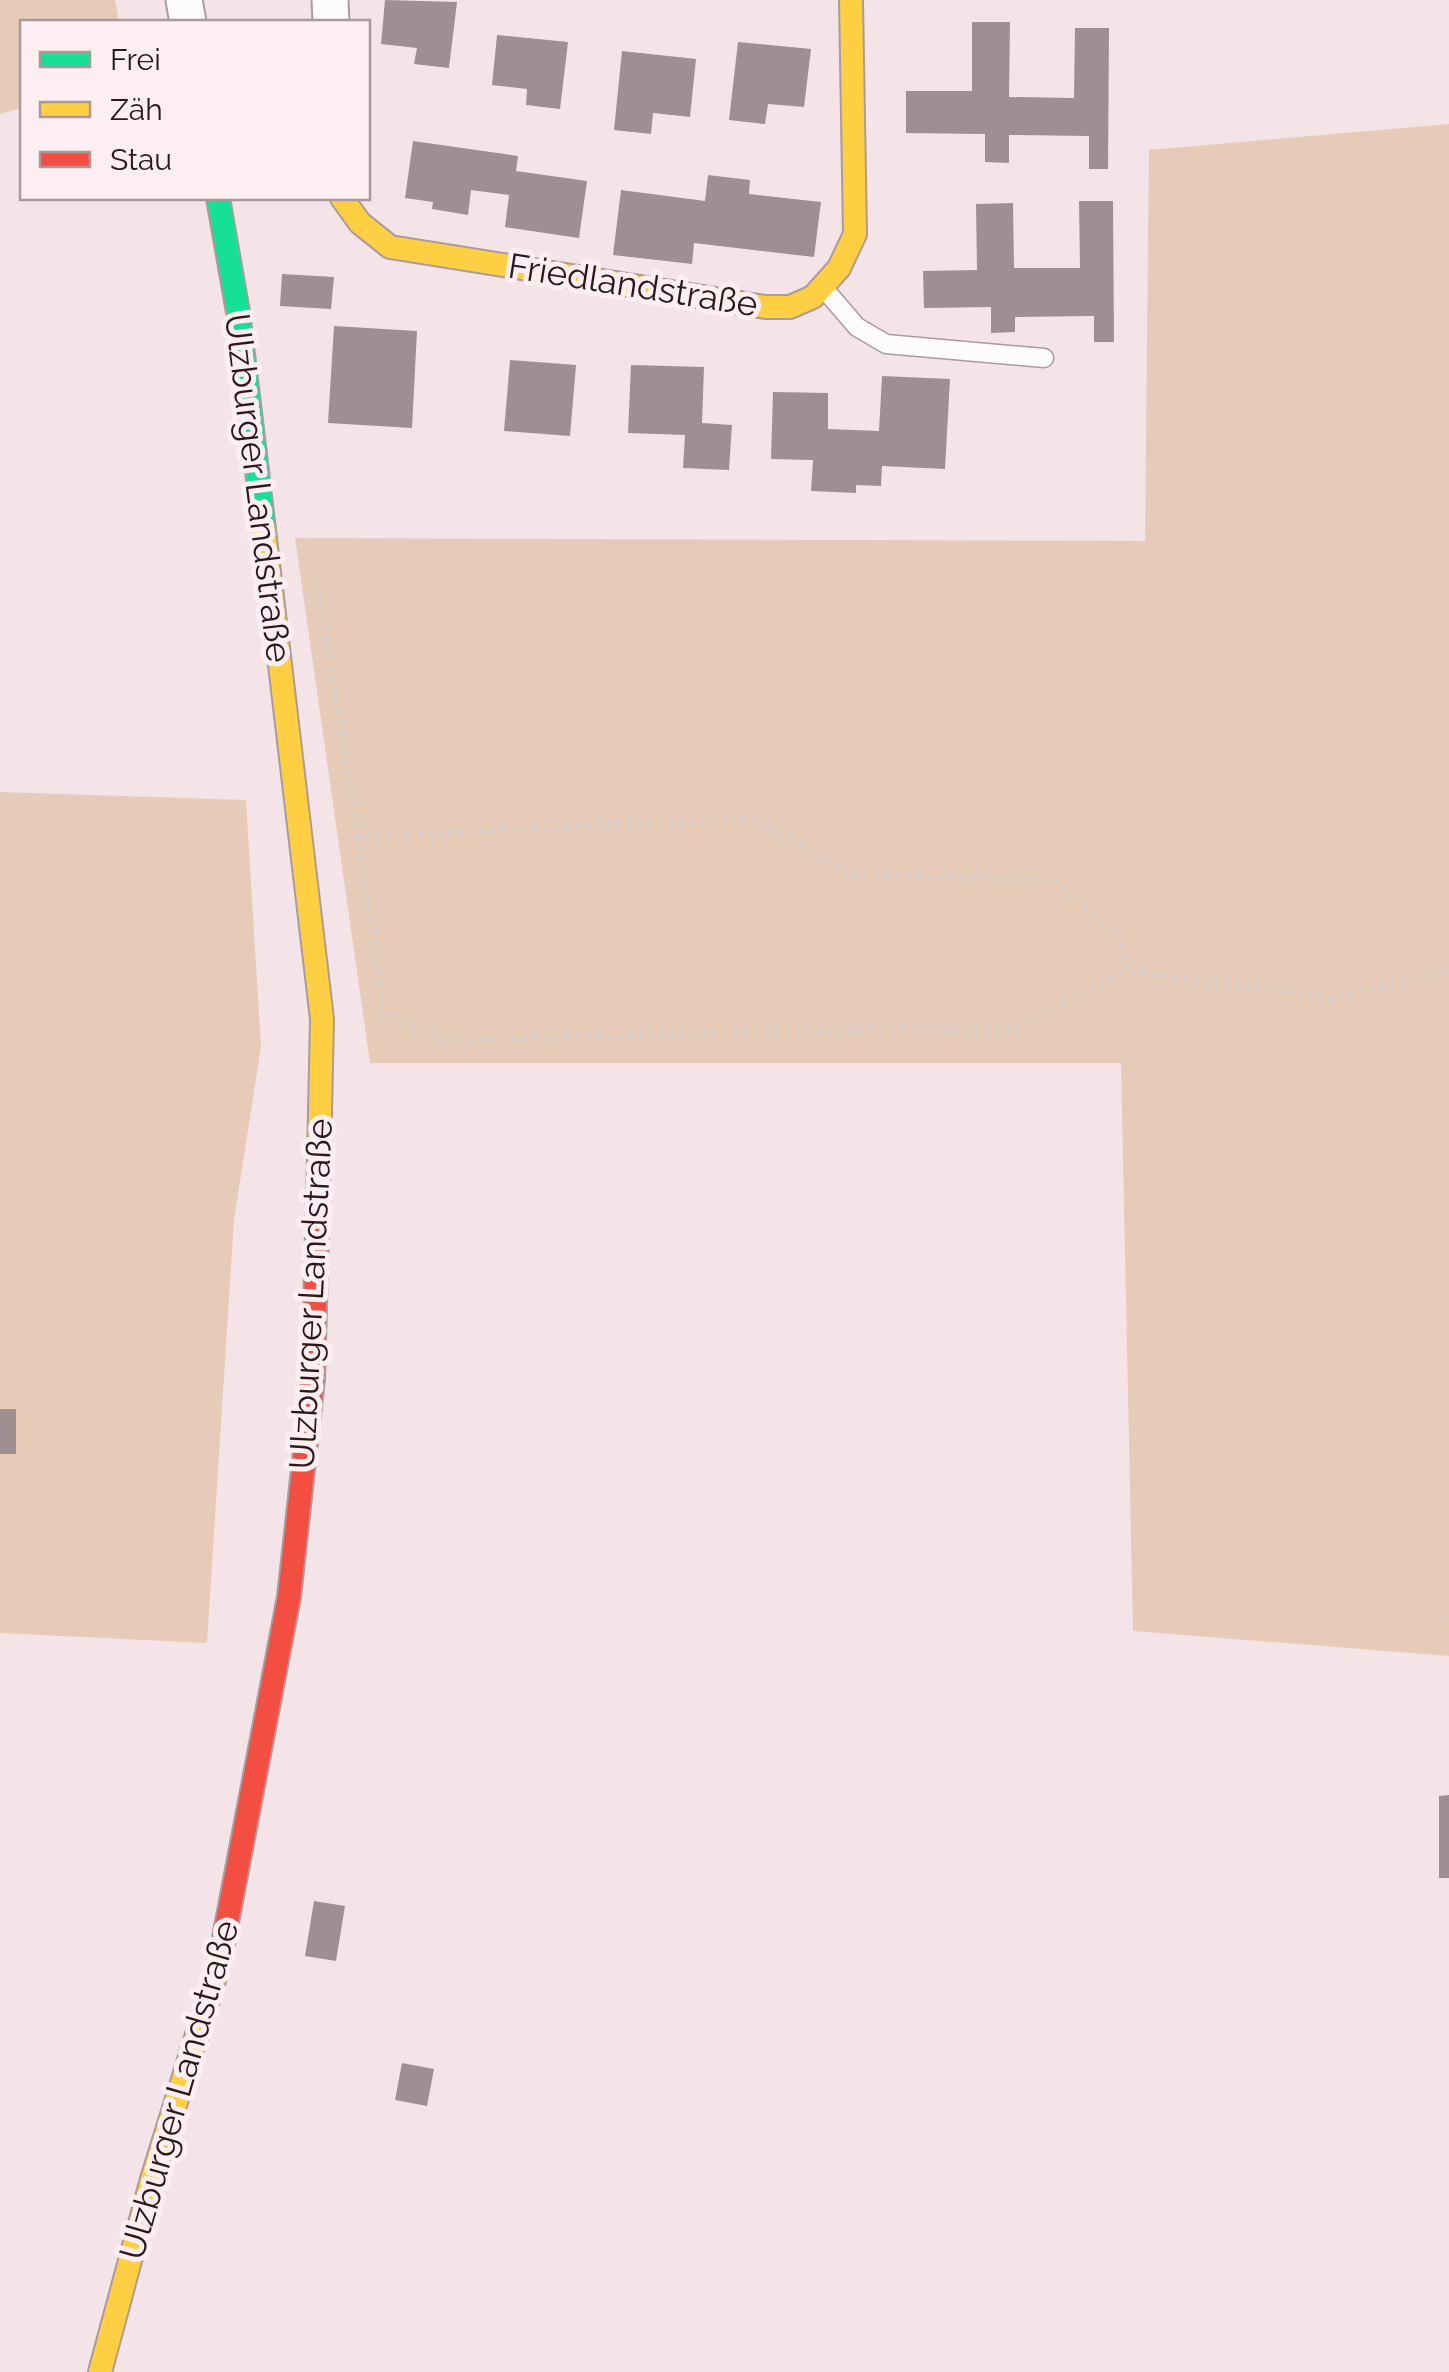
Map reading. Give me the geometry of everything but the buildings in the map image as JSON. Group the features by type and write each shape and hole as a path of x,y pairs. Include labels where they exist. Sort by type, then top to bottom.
{"street":[{"path":"823,288 843,265 856,234 851,0"},
{"name":"Ulzburger Landstraße","path":"100,2372 152,2178 217,1974 288,1597 313,1379 322,1019 238,312 218,200"},
{"name":"Friedlandstraße","path":"343,200 360,223 390,248 765,307 794,307 823,288"}],"lane":[{"path":"823,288 857,327 886,344 1044,358"}],"path":[{"path":"268,562 316,570 384,1014 443,1041 904,1028 1009,1031 1128,971 1332,998 1449,971"},
{"path":"359,837 754,818 851,875 1053,880 1119,936 1128,971"},
{"path":"1440,1616 1449,1617"}],"shaded area":[{"path":"0,0 115,0 119,20 20,20 20,109 0,114"},
{"path":"1449,124 1449,1656 1133,1631 1121,1063 370,1063 295,538 1145,541 1149,150"},
{"path":"0,792 246,800 261,1047 234,1220 207,1643 0,1633"}],"traffic: fast":[{"path":"218,200 238,312 264,530"}],"traffic: slow":[{"path":"343,200 360,223 390,247 765,307 790,307 813,297 839,268 855,234 851,0"},
{"path":"264,530 322,1019 319,1159"},
{"path":"100,2372 152,2179 219,1964"}],"traffic: jam":[{"path":"219,1964 289,1597 313,1379 319,1159"}]}
